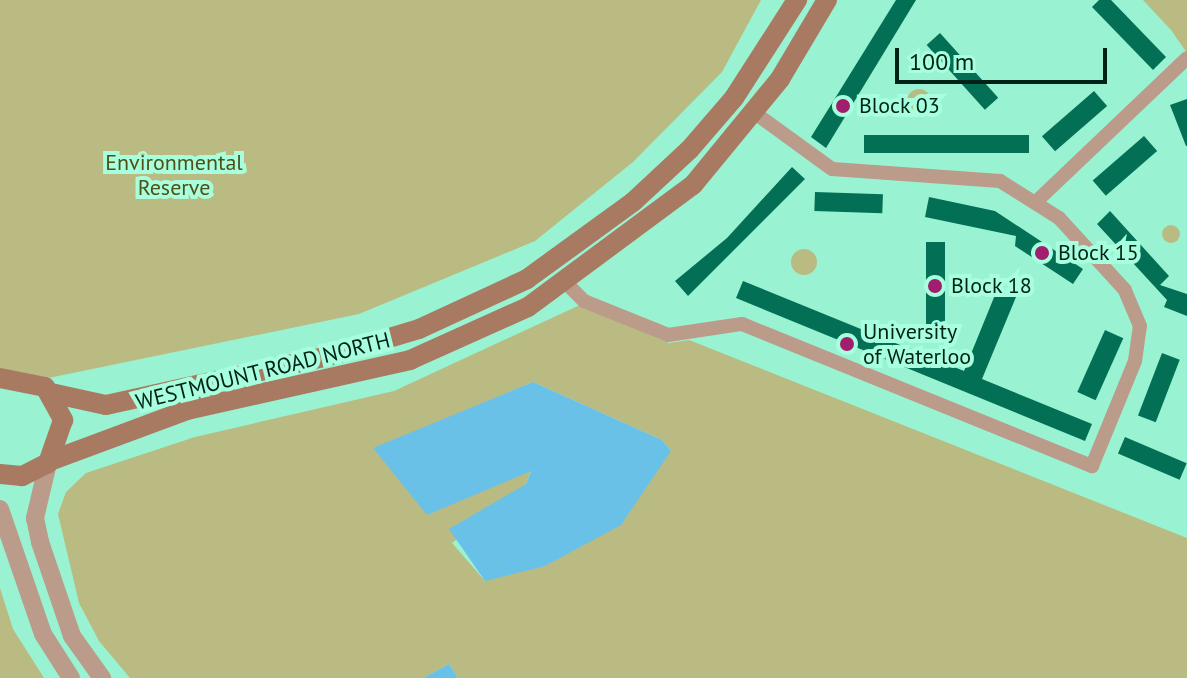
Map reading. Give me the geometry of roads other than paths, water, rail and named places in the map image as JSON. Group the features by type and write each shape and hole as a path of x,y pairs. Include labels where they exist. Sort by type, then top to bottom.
{"main road":[{"name":"WESTMOUNT ROAD NORTH","path":"0,378 25,377 51,393 106,405 329,356 419,329 527,279 633,202 690,149 734,98 797,0"},
{"name":"WESTMOUNT ROAD NORTH","path":"0,474 22,476 49,462 187,410 410,360 567,284 664,211 755,113 827,0"},
{"path":"49,462 63,435 51,393"}],"street":[{"path":"1039,199 1187,58"},
{"path":"567,284 589,304 668,335 742,324 1092,466 1138,351 1138,316 1125,290 1039,199 992,179 832,169 755,113"},
{"path":"49,462 35,518 40,542 72,636 102,678"},
{"path":"0,509 43,634 71,678"}],"water":[{"path":"533,382 662,440 671,451 621,525 545,566 485,581 449,529 526,484 531,471 427,515 373,448"},
{"path":"449,664 458,678 423,678"}],"place":[{"name":"Block 03","path":"843,106"},
{"name":"Block 15","path":"1042,253"},
{"name":"Block 18","path":"935,286"},
{"name":"University of Waterloo","path":"847,344"}],"park label":[{"name":"Environmental Reserve","path":"174,174"}]}
